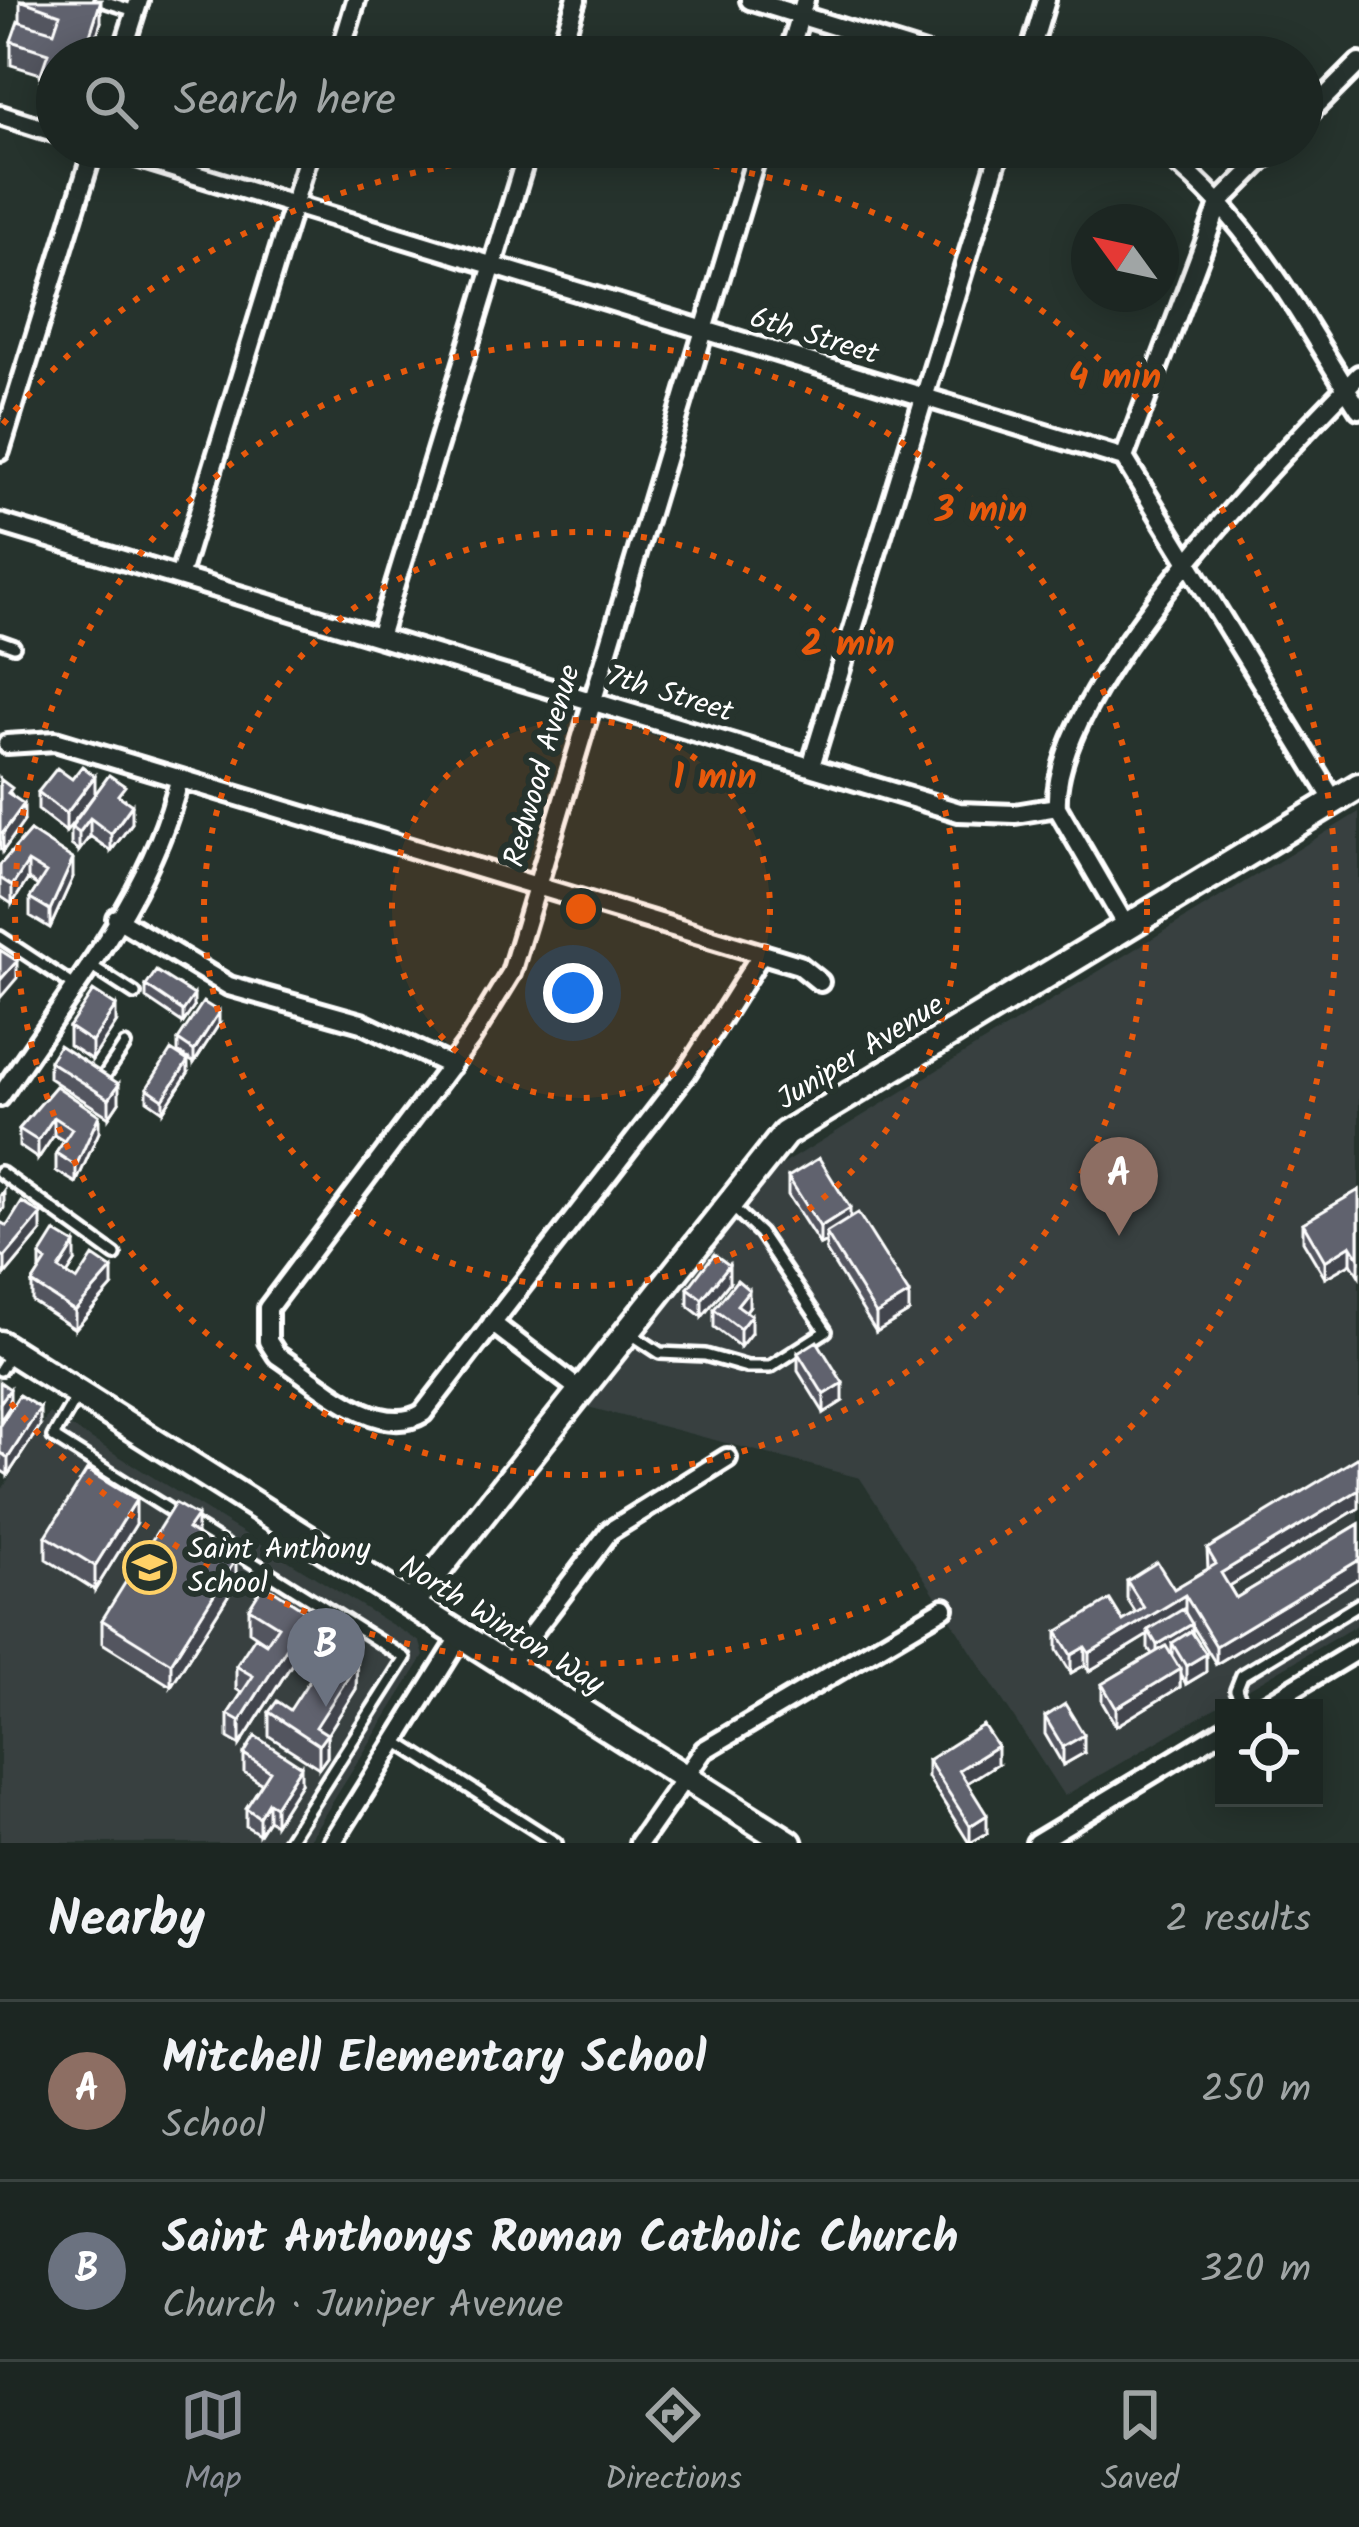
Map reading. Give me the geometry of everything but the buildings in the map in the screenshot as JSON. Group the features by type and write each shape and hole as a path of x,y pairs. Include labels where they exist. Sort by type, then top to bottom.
{"street":[{"path":"345,36 356,0"},
{"path":"565,36 576,0"},
{"path":"750,0 803,8 878,36"},
{"path":"1035,36 1046,0"},
{"path":"128,36 137,6"},
{"path":"1323,99 1359,63"},
{"path":"0,115 36,126"},
{"path":"0,452 88,168"},
{"name":"6th Street","path":"171,168 1124,458"},
{"path":"180,574 305,168"},
{"path":"380,634 523,168"},
{"name":"Redwood Avenue","path":"493,1323 423,1413 394,1423 380,1420 277,1355 268,1341 268,1308 499,1000 752,168"},
{"path":"811,766 995,168"},
{"path":"1180,168 1220,202 1260,251 1352,382 1359,409"},
{"path":"1255,168 1220,202 1124,458 1334,801"},
{"path":"1126,926 1057,807 1055,784 1097,684 1252,484 1352,382"},
{"name":"7th Street","path":"0,523 959,812 1015,814 1057,807"},
{"path":"7,743 55,741 537,882 799,965 820,982"},
{"path":"0,1096 116,918 168,826 179,780"},
{"name":"Juniper Avenue","path":"411,1604 784,1135 1359,786"},
{"path":"116,918 229,986 361,1023 451,1066"},
{"path":"580,1391 493,1323 687,1072 761,953"},
{"name":"North Winton Way","path":"4,1355 78,1394 789,1843"},
{"path":"507,1666 610,1532 727,1458"},
{"path":"639,1843 681,1775 704,1750 944,1608"},
{"path":"332,1843 461,1636"},
{"path":"1276,1699 1359,1649"},
{"path":"1036,1843 1215,1735"}],"lane":[{"path":"100,0 137,6"},
{"path":"0,641 14,646"},
{"path":"0,937 73,985"},
{"path":"87,963 135,994"},
{"path":"38,1039 55,1051"},
{"path":"87,1072 101,1081 124,1045"},
{"path":"0,1172 115,1256"},
{"path":"628,1331 660,1353 705,1355 747,1367 770,1367 826,1331 760,1233 730,1204"},
{"path":"78,1394 52,1437 405,1658 287,1843"},
{"path":"1240,1699 1236,1690 1242,1675 1359,1604"},
{"path":"396,1741 556,1843"}],"shaded area":[{"path":"1359,812 1359,1624 1230,1699 1215,1699 1215,1708 1064,1796 860,1478 584,1406 782,1165"},
{"name":"Saint Anthony School","path":"49,1413 420,1642 424,1656 307,1843 0,1843 0,1493"}],"place":[{"name":"Mitchell Elementary School","path":"1119,1236"},
{"name":"Saint Anthony School","path":"149,1567"},
{"name":"Saint Anthonys Roman Catholic Church","path":"326,1707"}]}
